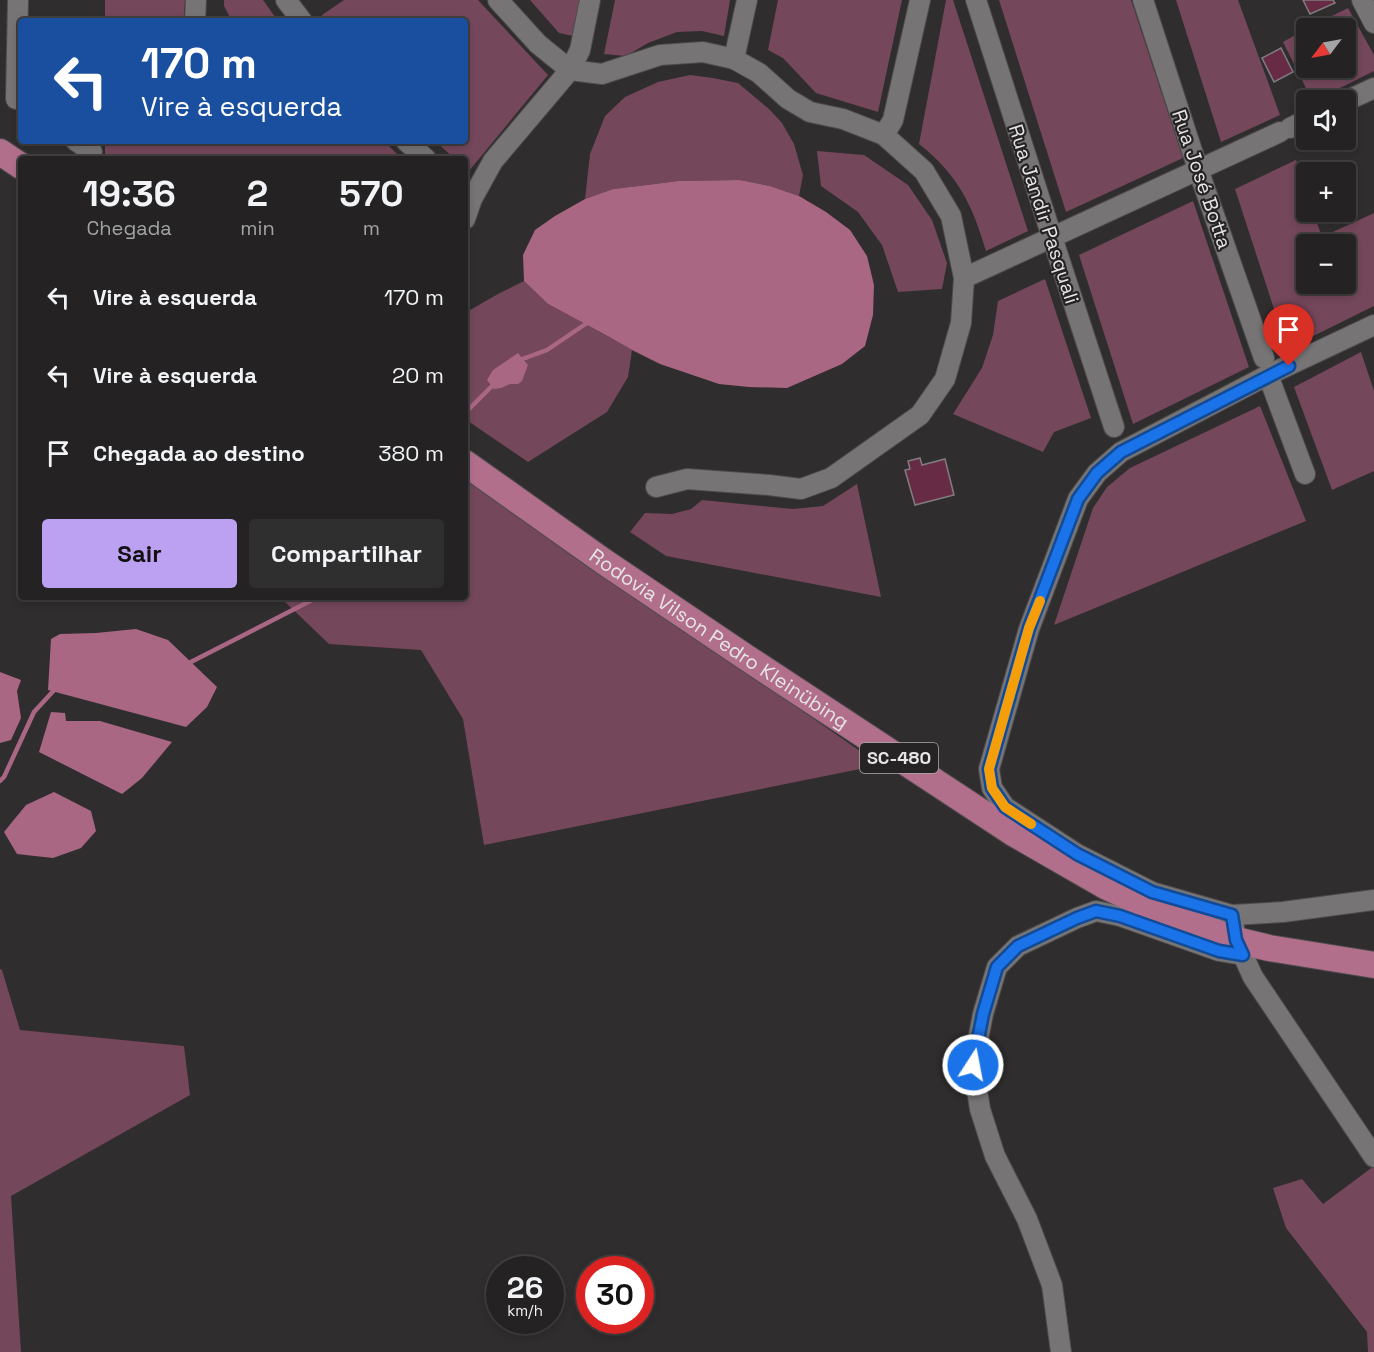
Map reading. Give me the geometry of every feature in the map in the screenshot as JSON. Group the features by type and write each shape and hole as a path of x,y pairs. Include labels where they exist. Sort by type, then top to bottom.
{"main road":[{"path":"0,152 18,164"},
{"name":"Rodovia Vilson Pedro Kleinübing","path":"468,465 603,561 747,658 1013,833 1107,887 1239,947 1269,948 1374,964"}],"street":[{"path":"18,0 18,101"},
{"path":"195,18 196,0"},
{"path":"498,0 537,44 570,70 602,74 660,56 703,52 734,59 759,73 788,99 810,112 843,119 884,135 924,171 951,216 964,278 961,323 945,379 920,415 831,478 801,489 687,479 656,487"},
{"path":"469,196 493,161 570,70 580,50 590,0"},
{"path":"734,59 747,0"},
{"path":"884,135 893,120 920,0"},
{"name":"Rua Jandir Pasquali","path":"976,0 1114,427"},
{"name":"Rua José Botta","path":"1143,0 1198,169 1305,474"},
{"path":"1362,0 1374,23"},
{"path":"0,86 18,101"},
{"path":"1356,96 1374,88"},
{"path":"964,278 1292,127"},
{"path":"409,144 423,156"},
{"path":"1374,325 1266,367 1121,452 1097,473 1078,499 1029,628 989,769 992,788 1005,807 1077,854 1152,892 1232,915 1283,912 1374,900"},
{"path":"1061,1352 1052,1285 1027,1219 995,1156 980,1109 973,1065 983,1014 997,967 1018,946 1096,911 1120,916 1219,951 1239,947"},
{"path":"1232,915 1239,947 1253,977 1374,1156"}],"shaded area":[{"path":"105,0 185,0 183,18 105,18"},
{"path":"224,0 263,0 276,18 230,18 224,6"},
{"path":"344,0 478,0 548,75 469,171 468,156 452,156 438,144 468,144 468,18 324,18 322,15"},
{"path":"530,0 580,0 573,36 559,33"},
{"path":"615,0 730,0 724,36 702,31 677,32 648,43 626,56 604,54"},
{"path":"778,0 902,0 878,112 816,93 783,58 768,50"},
{"path":"946,0 953,0 1028,231 986,251 969,205 954,179 919,144"},
{"path":"999,0 1131,0 1183,158 1066,212"},
{"path":"1176,0 1238,0 1280,115 1221,142"},
{"path":"1348,8 1354,18 1328,18"},
{"path":"1356,22 1374,55 1374,71 1336,90 1307,90 1301,78 1356,78"},
{"path":"1296,35 1296,68 1283,42"},
{"path":"690,75 738,83 782,123 794,144 803,175 799,196 770,186 740,180 678,181 613,189 585,199 590,154 605,116 625,97 658,82"},
{"path":"105,144 387,144 399,156 105,156"},
{"path":"817,151 864,155 908,185 932,220 947,263 942,289 898,292 882,245 858,212 821,186"},
{"path":"1296,160 1296,222 1317,222 1321,234 1296,234 1296,294 1356,294 1356,234 1328,234 1374,213 1374,306 1287,349 1235,189"},
{"path":"740,180 770,186 799,196 826,212 850,230 867,256 874,285 873,315 865,346 842,364 787,388 719,384 660,364 632,350 548,304 524,281 523,255 535,230 585,199 613,189 678,181"},
{"path":"1193,201 1249,367 1133,424 1079,255"},
{"path":"1045,279 1091,418 1054,432 1043,452 953,414 982,368 993,335 998,301"},
{"path":"524,281 548,304 632,350 628,377 607,412 528,462 468,421 468,311"},
{"path":"1361,352 1374,391 1374,471 1332,490 1294,387"},
{"path":"518,353 528,365 522,381 494,389 487,380 493,370"},
{"path":"1260,406 1306,521 1054,625 1093,508 1107,487 1130,468"},
{"path":"468,478 880,765 484,845 463,719 421,650 329,644 283,600 468,600"},
{"path":"857,484 881,597 666,556 630,532 645,513 672,514 691,509 702,500 793,509 823,506"},
{"path":"136,629 168,640 217,687 207,707 186,727 48,690 51,639 60,634"},
{"path":"0,672 21,680 17,691 21,718 11,740 0,743"},
{"path":"51,712 65,713 66,721 100,721 172,742 142,778 122,794 39,752"},
{"path":"54,792 91,811 96,831 81,848 53,858 17,854 4,832 26,805"},
{"path":"0,969 20,1030 184,1046 190,1095 11,1196 21,1352 0,1352"},
{"path":"1374,1166 1374,1352 1368,1352 1367,1332 1286,1228 1273,1188 1302,1179 1323,1204"}],"building":[{"path":"1303,0 1333,0 1335,3 1310,14"},
{"path":"1281,48 1293,72 1274,82 1262,58"},
{"path":"920,458 922,465 945,459 954,495 915,505 905,470 910,469 908,461"}],"waterway":[{"path":"517,361 547,350 590,321"},
{"path":"468,410 496,382"},
{"path":"187,664 312,600"},
{"path":"0,781 4,777 34,712 57,687"}],"slow traffic":[{"path":"1031,824 1005,807 992,788 989,769 1029,628 1040,601"}],"route":[{"path":"973,1065 983,1014 997,967 1018,946 1077,918 1096,911 1120,916 1219,951 1243,955 1236,940 1232,915 1152,892 1077,854 1005,807 992,788 989,769 1029,628 1078,499 1097,473 1121,452 1289,366"}]}
